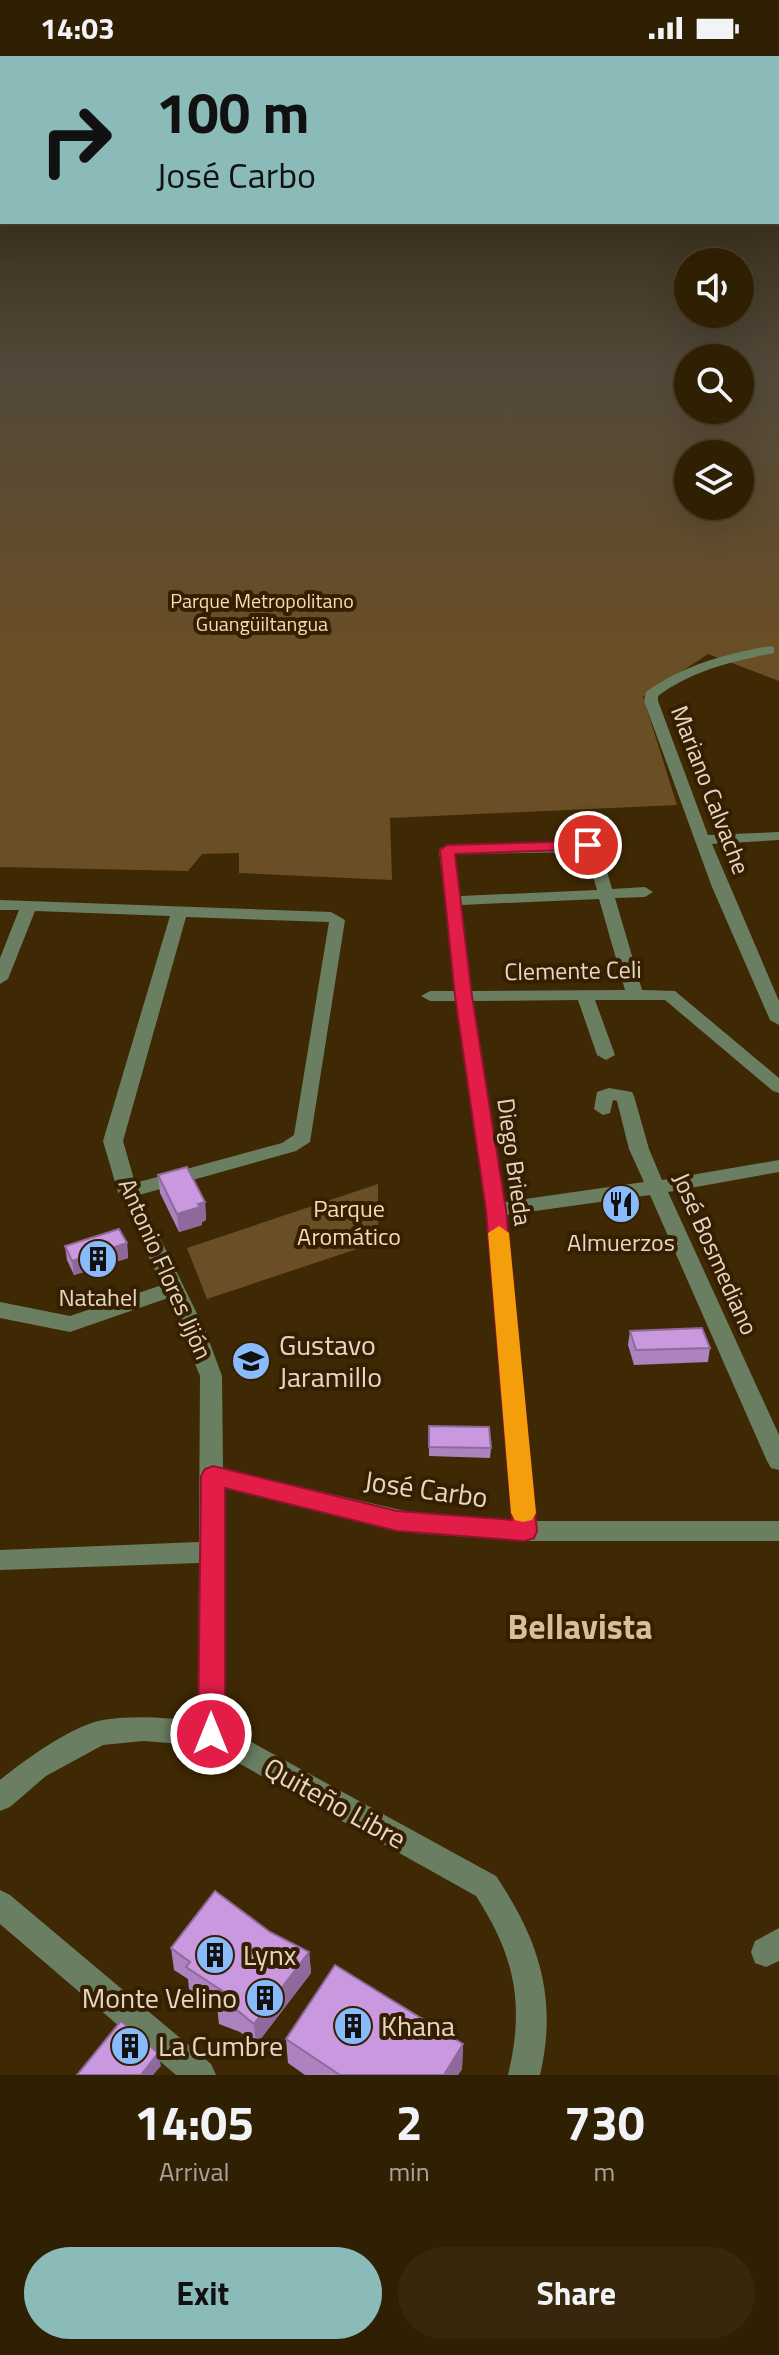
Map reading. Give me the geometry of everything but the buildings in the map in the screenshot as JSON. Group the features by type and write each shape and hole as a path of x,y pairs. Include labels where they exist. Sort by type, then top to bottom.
{"street":[{"name":"Mariano Calvache","path":"770,650 710,660 651,695 702,840 779,1020"},
{"path":"702,840 779,836"},
{"name":"Diego Brieda","path":"525,1531 496,1210 464,996 448,849 590,846 608,894"},
{"path":"452,901 645,892"},
{"path":"608,894 635,994"},
{"path":"0,905 180,910 332,917 337,920 303,1138 289,1147 128,1192"},
{"path":"0,979 29,906"},
{"name":"Antonio Flores Jijón","path":"180,910 114,1134 114,1146 128,1192 211,1376 211,1734"},
{"path":"585,995 606,1055"},
{"name":"Clemente Celi","path":"430,996 672,996 779,1087"},
{"name":"José Bosmediano","path":"603,1109 604,1096 616,1093 625,1096 639,1149 779,1461"},
{"path":"496,1210 779,1166"},
{"path":"0,1310 70,1324 173,1289"},
{"name":"José Carbo","path":"213,1476 397,1521 525,1531 779,1531"},
{"path":"0,1560 211,1552"},
{"name":"Quiteño Libre","path":"0,1798 36,1767 100,1733 143,1729 211,1734 486,1886 508,1917 525,1954 534,2002 531,2051 524,2075"},
{"path":"0,1905 200,2075"}],"green space":[{"name":"Parque Metropolitano Guangüiltangua","path":"0,465 674,465 674,520 754,520 754,465 779,465 779,681 708,654 643,697 677,805 390,818 392,880 239,873 239,853 202,854 188,871 0,867"},
{"name":"Parque Aromático","path":"378,1184 378,1242 207,1299 187,1248"}],"slow traffic":[{"path":"499,1233 523,1513"}],"place":[{"name":"Almuerzos","path":"621,1204"},
{"name":"Natahel","path":"98,1259"},
{"name":"Gustavo Jaramillo","path":"251,1361"},
{"name":"Lynx","path":"215,1955"},
{"name":"Monte Velino","path":"265,1998"},
{"name":"Khana","path":"353,2026"},
{"name":"La Cumbre","path":"130,2046"}],"district":[{"name":"Bellavista","path":"580,1627"}],"route":[{"path":"211,1734 213,1476 397,1521 525,1531 496,1210 464,996 447,850 588,845"}]}
